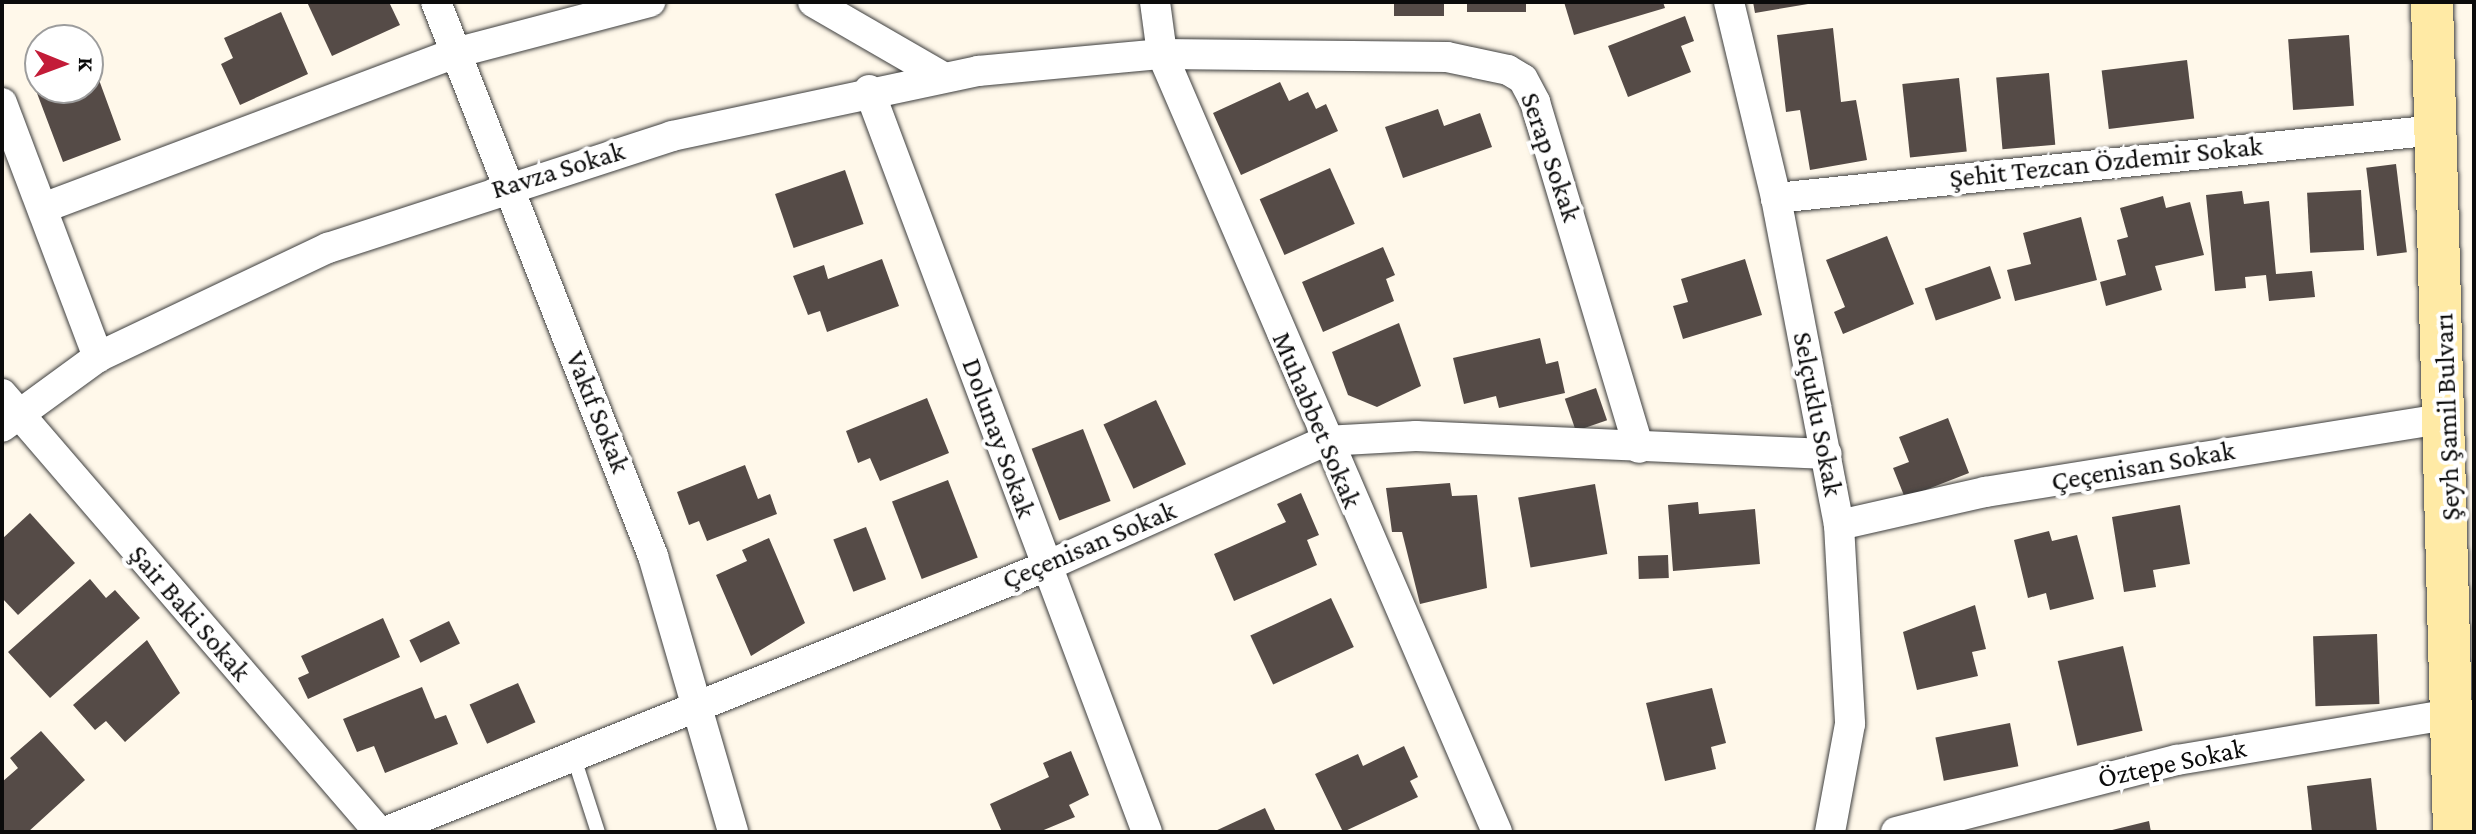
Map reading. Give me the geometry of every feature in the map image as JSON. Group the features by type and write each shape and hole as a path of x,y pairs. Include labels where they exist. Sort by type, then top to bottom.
{"main road":[{"name":"Şeyh Şamil Bulvarı","path":"2432,2 2448,418 2454,832"}],"street":[{"name":"Vakıf Sokak","path":"436,2 620,467 699,702 733,832"},
{"path":"43,208 455,53 650,2"},
{"path":"813,2 941,76"},
{"name":"Muhabbet Sokak","path":"1155,2 1162,54 1325,441 1497,832"},
{"name":"Selçuklu Sokak","path":"1729,2 1776,198 1839,525 1850,724 1830,832"},
{"name":"Ravza Sokak","path":"7,411 98,357 328,248 508,185 869,90 941,76 1162,54"},
{"name":"Serap Sokak","path":"1162,54 1447,57 1523,79 1553,149 1639,448"},
{"name":"Dolunay Sokak","path":"869,90 1147,832"},
{"path":"2,103 98,357"},
{"name":"Şehit Tezcan Özdemir Sokak","path":"1776,198 2436,130"},
{"name":"Şair Baki Sokak","path":"7,411 382,832"},
{"name":"Çeçenisan Sokak","path":"1839,525 1985,492 2448,418"},
{"name":"Çeçenisan Sokak","path":"382,832 575,761 699,702 1047,566 1325,441 1416,436 1827,454"},
{"name":"Öztepe Sokak","path":"1896,832 2177,760 2451,714"}],"lane":[{"path":"575,761 598,832"}],"building":[{"path":"307,2 389,2 400,25 332,56"},
{"path":"1394,2 1444,2 1444,16 1394,16"},
{"path":"1467,2 1526,2 1526,12 1467,12"},
{"path":"1564,2 1663,2 1665,8 1574,35"},
{"path":"1753,2 1808,2 1808,4 1755,13"},
{"path":"281,12 308,74 240,105 221,64 233,58 224,38"},
{"path":"1685,16 1694,41 1681,46 1691,72 1628,97 1608,46"},
{"path":"1833,28 1841,102 1856,100 1867,160 1810,170 1800,110 1786,112 1777,35"},
{"path":"2349,35 2354,106 2293,110 2288,39"},
{"path":"2187,60 2194,119 2109,129 2102,70"},
{"path":"2049,73 2055,145 2002,149 1996,78"},
{"path":"1959,78 1967,152 1910,158 1902,84"},
{"path":"1280,82 1289,101 1308,92 1316,109 1326,104 1338,131 1241,175 1213,113"},
{"path":"104,94 121,140 63,162 41,104 104,104"},
{"path":"1438,109 1444,126 1480,113 1492,147 1403,178 1385,127"},
{"path":"2396,164 2407,252 2377,256 2366,168"},
{"path":"1330,168 1355,224 1284,255 1260,199"},
{"path":"845,170 864,224 794,248 775,194"},
{"path":"2361,190 2364,250 2310,253 2307,193"},
{"path":"2242,191 2244,204 2269,201 2276,274 2312,271 2315,297 2269,301 2266,275 2245,277 2246,288 2215,291 2206,195"},
{"path":"2163,196 2166,208 2190,202 2204,255 2155,266 2162,290 2106,306 2100,282 2126,275 2117,240 2128,237 2120,208"},
{"path":"2081,217 2097,280 2015,301 2007,270 2031,264 2023,233"},
{"path":"1887,236 1914,304 1843,334 1834,312 1845,307 1826,260"},
{"path":"1383,247 1395,275 1386,279 1394,301 1323,332 1302,282"},
{"path":"882,259 899,306 827,332 820,311 808,315 793,276 824,265 828,279"},
{"path":"1745,259 1762,315 1683,339 1673,306 1688,302 1681,279"},
{"path":"1990,266 2001,298 1936,321 1925,288"},
{"path":"1399,323 1421,386 1377,407 1348,395 1332,352"},
{"path":"1540,338 1546,364 1558,361 1565,393 1499,408 1496,396 1464,404 1453,358"},
{"path":"1596,388 1607,420 1576,431 1565,399"},
{"path":"927,398 949,453 880,481 870,458 858,463 846,431"},
{"path":"1156,400 1186,464 1133,489 1103,425"},
{"path":"1948,418 1969,473 1905,498 1893,468 1909,462 1899,437"},
{"path":"1083,429 1111,501 1059,521 1032,449"},
{"path":"745,465 758,499 770,494 777,514 707,541 699,521 689,525 677,492"},
{"path":"948,480 978,557 922,579 892,502"},
{"path":"1450,483 1452,496 1477,495 1487,588 1420,604 1402,532 1392,532 1386,488"},
{"path":"1595,484 1607,554 1531,567 1518,498"},
{"path":"1301,493 1319,535 1307,540 1317,565 1234,601 1214,554 1286,522 1277,504"},
{"path":"1698,502 1699,514 1755,509 1760,564 1673,571 1668,505"},
{"path":"2180,505 2190,564 2153,570 2156,587 2124,592 2112,517"},
{"path":"30,513 75,563 18,615 2,598 2,539"},
{"path":"866,527 886,579 853,592 833,540"},
{"path":"2049,531 2052,541 2077,535 2094,599 2050,610 2046,593 2028,598 2014,540"},
{"path":"769,538 805,623 751,656 716,575 747,561 742,550"},
{"path":"1668,555 1669,578 1639,579 1638,556"},
{"path":"90,579 106,598 115,590 140,618 50,698 8,652"},
{"path":"1331,598 1354,647 1273,685 1250,636"},
{"path":"1975,605 1986,649 1972,652 1978,676 1917,690 1903,632"},
{"path":"383,618 400,657 308,699 298,678 309,673 301,656"},
{"path":"449,621 460,643 420,663 409,640"},
{"path":"2377,634 2379,704 2315,706 2313,636"},
{"path":"147,640 180,693 125,742 106,721 95,730 73,705"},
{"path":"2123,646 2143,731 2077,746 2058,661"},
{"path":"518,683 535,722 487,744 470,705"},
{"path":"422,687 435,719 446,715 458,744 385,773 374,746 357,752 343,719"},
{"path":"1712,688 1726,743 1711,747 1716,769 1665,781 1646,703"},
{"path":"2010,723 2018,766 1944,781 1935,738"},
{"path":"41,731 85,780 28,832 2,832 2,782 18,768 10,758"},
{"path":"1404,746 1418,777 1410,781 1418,797 1343,832 1315,774 1358,754 1363,766"},
{"path":"1071,751 1089,795 1069,805 1075,817 1039,832 1002,832 990,804 1049,777 1043,763"},
{"path":"2371,778 2377,832 2312,832 2307,786"},
{"path":"1265,808 1276,832 1213,832"},
{"path":"2149,821 2151,832 2108,832 2108,831"}]}
